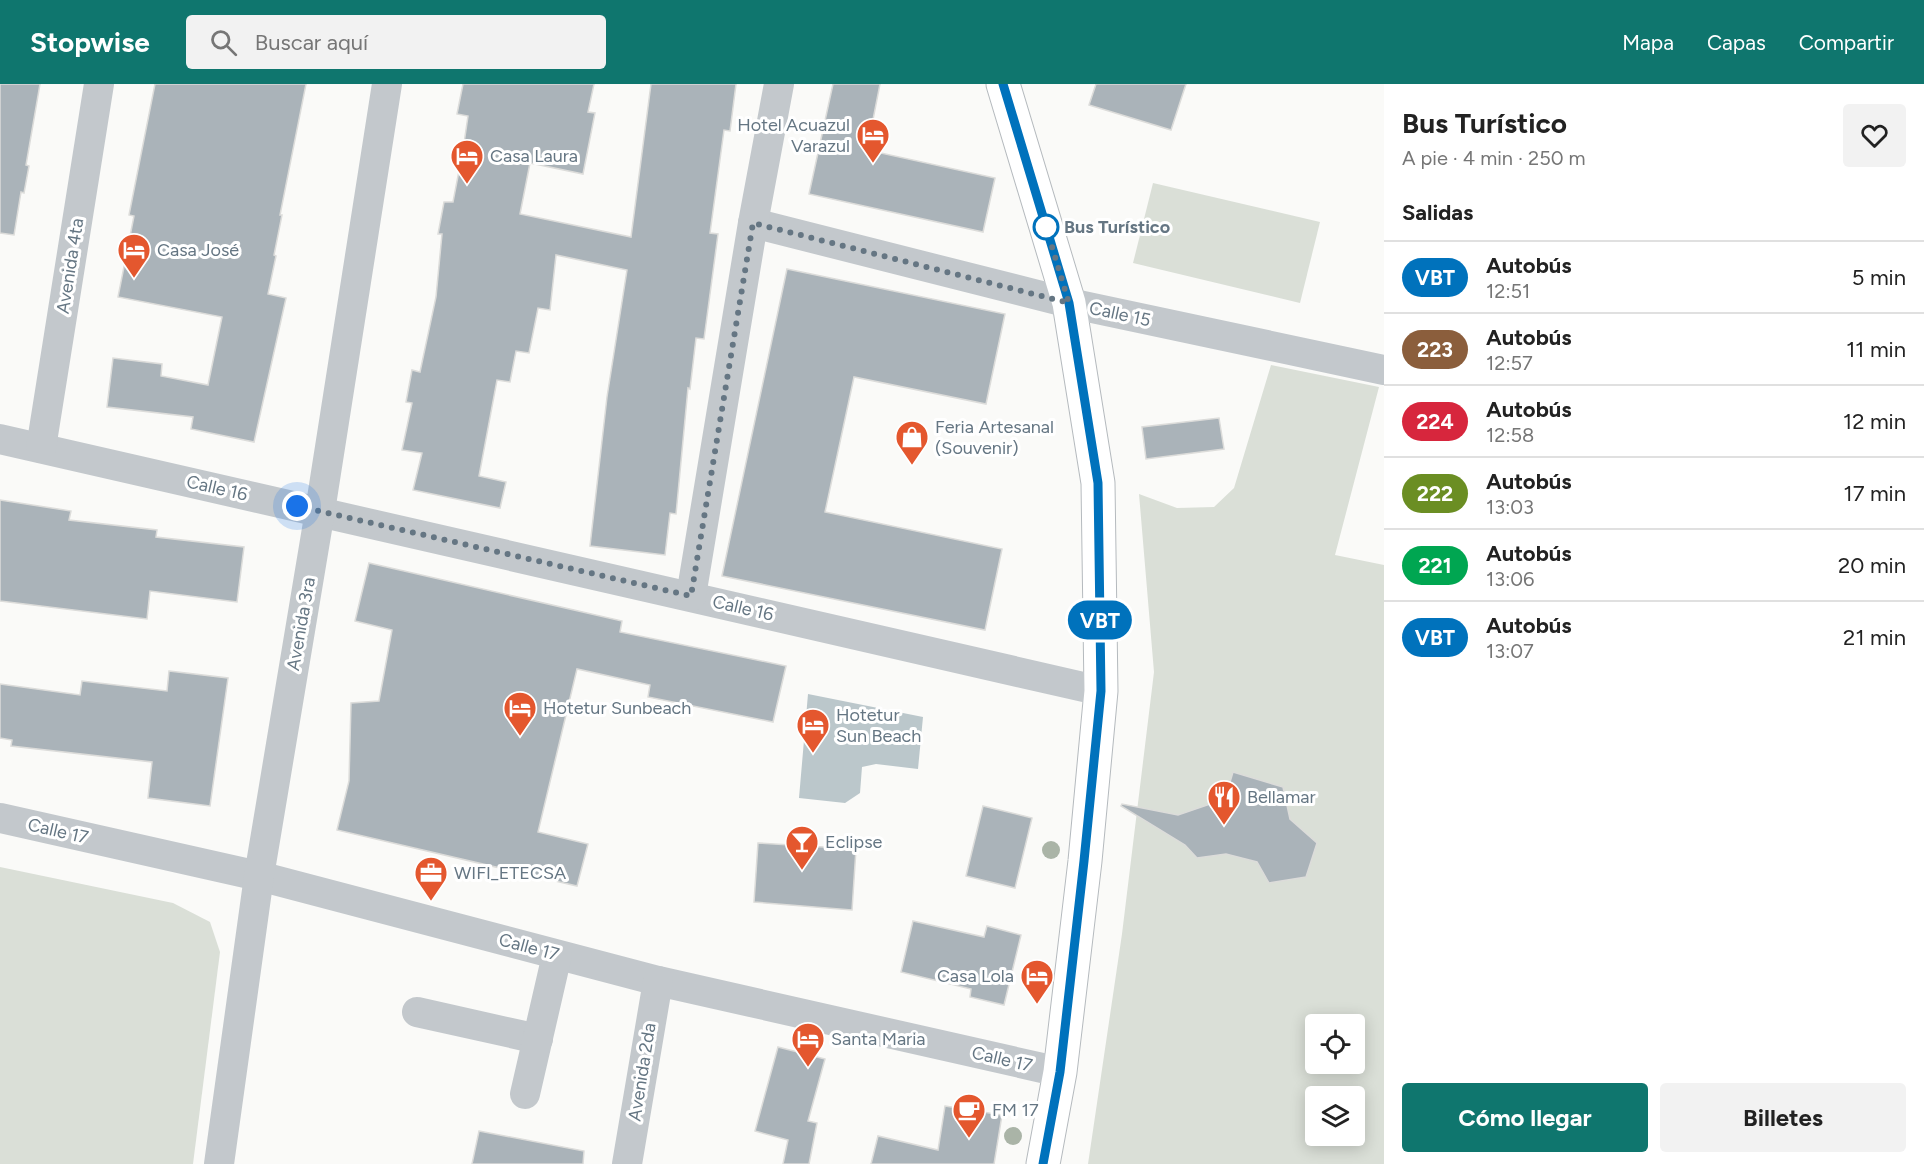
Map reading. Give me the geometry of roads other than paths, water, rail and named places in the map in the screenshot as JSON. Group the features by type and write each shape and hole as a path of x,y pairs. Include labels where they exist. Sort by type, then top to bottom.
{"main road":[{"path":"1003,84 1069,303 1098,483 1101,691 1060,1072 1043,1164"}],"street":[{"name":"Avenida 4ta","path":"40,448 99,84"},
{"name":"Avenida 3ra","path":"219,1164 259,876 320,511 387,84"},
{"path":"691,596 753,223 779,84"},
{"name":"Calle 15","path":"753,223 1069,303 1384,370"},
{"name":"Calle 16","path":"0,439 1101,691"},
{"name":"Calle 17","path":"0,818 259,876 657,981 1060,1072"},
{"path":"525,1094 557,955"},
{"name":"Avenida 2da","path":"627,1164 657,981"},
{"path":"417,1012 538,1039"}],"place":[{"name":"Hotel Acuazul Varazul","path":"873,164"},
{"name":"Casa Laura","path":"467,185"},
{"name":"Bus Turístico","path":"1046,227"},
{"name":"Casa José","path":"134,279"},
{"name":"Feria Artesanal (Souvenir)","path":"912,466"},
{"name":"Hotetur Sunbeach","path":"520,737"},
{"name":"Hotetur Sun Beach","path":"813,754"},
{"name":"Bellamar","path":"1224,826"},
{"name":"Eclipse","path":"802,871"},
{"name":"WIFI_ETECSA","path":"431,902"},
{"name":"Casa Lola","path":"1037,1005"},
{"name":"Santa Maria","path":"808,1068"},
{"name":"FM 17","path":"969,1139"}]}
